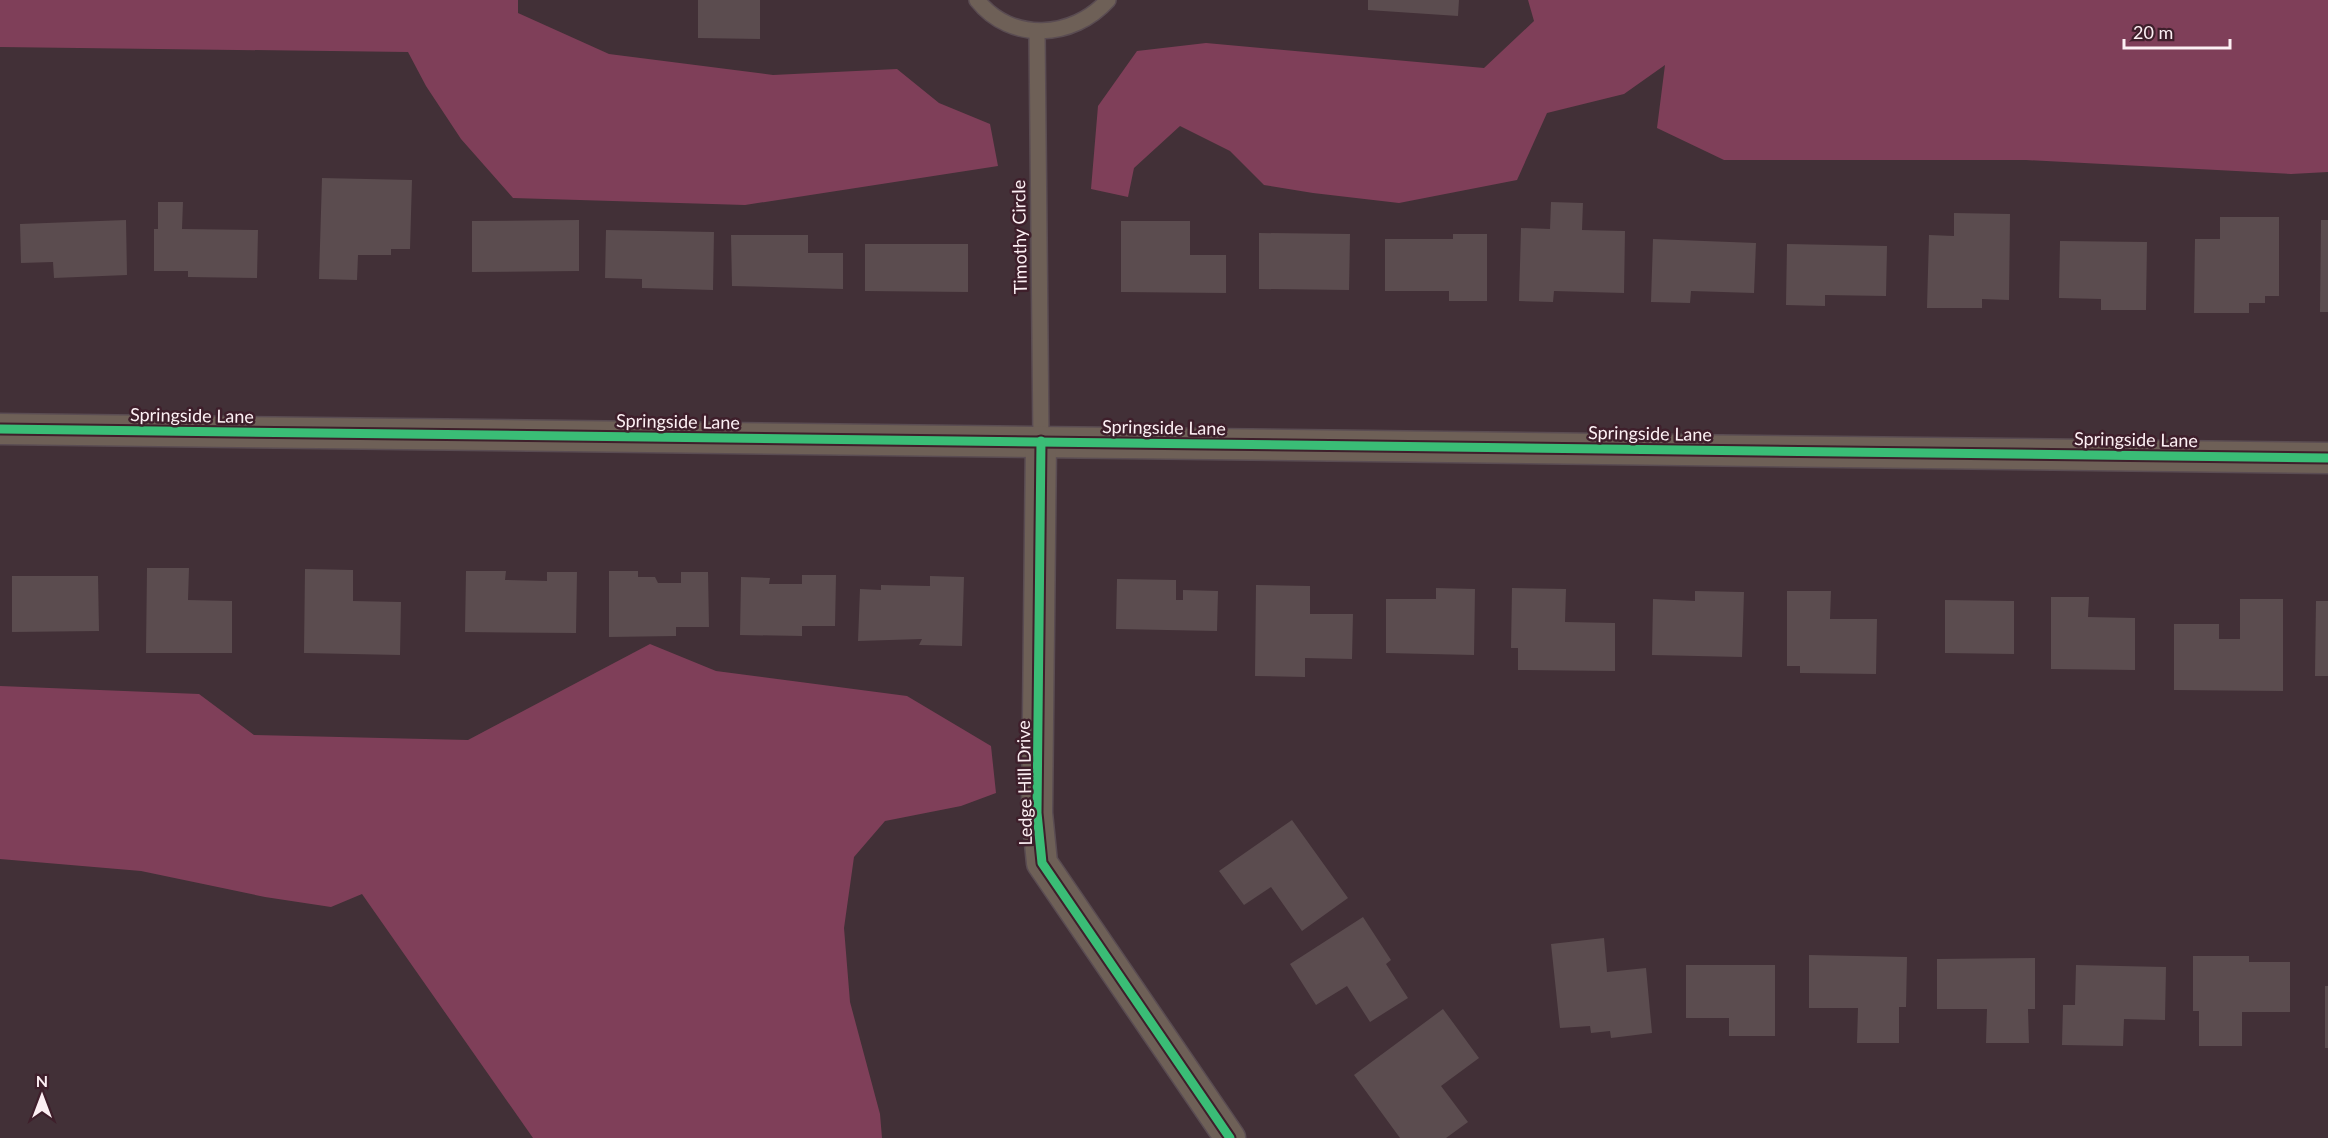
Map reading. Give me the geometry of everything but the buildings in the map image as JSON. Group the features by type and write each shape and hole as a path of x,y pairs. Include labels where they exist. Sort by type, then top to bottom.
{"street":[{"name":"Springside Lane","path":"0,429 2328,458"},
{"name":"Ledge Hill Drive","path":"1041,441 1038,813 1042,862 1230,1138"}],"lane":[{"path":"977,0 985,10 1009,26 1037,32 1063,30 1087,19 1108,0"},
{"name":"Timothy Circle","path":"1037,32 1041,441"}],"shaded area":[{"path":"0,0 518,0 518,13 609,54 773,75 897,69 939,103 990,124 998,166 745,205 513,198 461,139 426,86 408,52 0,47"},
{"path":"1528,0 2328,0 2328,172 2291,174 2026,160 1724,160 1657,128 1665,65 1624,94 1547,113 1517,180 1399,203 1313,193 1264,185 1230,151 1180,126 1134,168 1128,197 1091,189 1098,106 1137,51 1206,43 1484,68 1534,21"},
{"path":"650,644 716,671 907,696 991,746 996,793 961,806 885,821 854,857 844,928 850,1002 880,1114 882,1138 533,1138 362,894 331,907 265,897 141,871 0,859 0,686 199,694 254,735 468,740"}],"cycle path":[{"path":"0,429 2328,458"},
{"path":"1041,441 1037,813 1042,863 1230,1138"}]}
